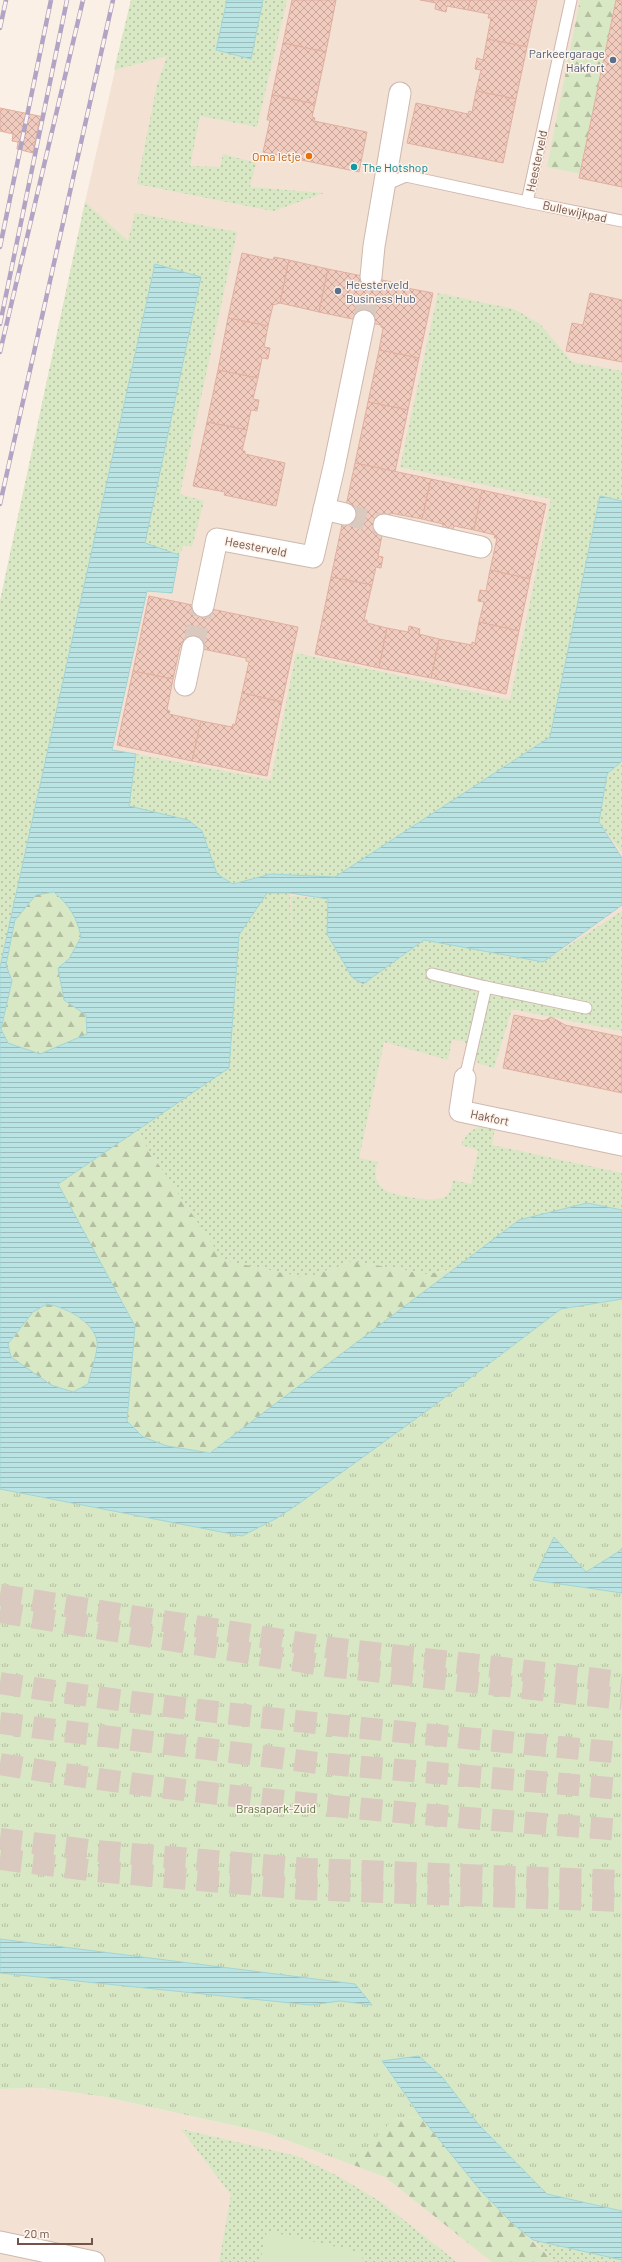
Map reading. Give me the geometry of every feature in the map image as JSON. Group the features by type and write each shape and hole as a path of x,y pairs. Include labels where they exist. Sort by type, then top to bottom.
{"street":[{"path":"370,277 400,93"},
{"name":"Heesterveld","path":"202,606 217,539 313,557 364,321"},
{"path":"324,509 345,514"},
{"path":"384,525 481,547"},
{"path":"185,685 193,647"},
{"name":"Hakfort","path":"465,1078 460,1111 622,1145"},
{"path":"0,2242 94,2262"}],"lane":[{"name":"Heesterveld","path":"385,185 406,176 527,202 570,0"},
{"name":"Bullewijkpad","path":"527,202 622,221"},
{"path":"432,974 586,1008"},
{"name":"Hakfort","path":"465,1078 486,987"}],"shaded area":[{"path":"131,0 622,0 622,1188 339,1314 9,1227 0,601 85,202"},
{"path":"41,2088 105,2097 267,2133 353,2165 421,2117 482,2191 622,2262 0,2262 0,2089"}],"green space":[{"path":"131,0 227,0 216,50 251,58 263,0 287,0 257,127 200,116 190,166 220,167 223,154 256,163 250,187 324,193 273,211 137,184 157,85 167,56 114,70"},
{"path":"580,0 618,0 582,174 547,167"},
{"path":"85,202 128,241 135,213 237,232 180,494 204,501 192,547 184,545 179,555 145,543 201,277 155,264 0,967 0,601"},
{"path":"438,293 514,309 540,324 572,362 622,371 622,501 600,496 550,737 335,877 271,874 233,884 217,874 202,831 129,806 136,754 271,780 296,653 510,700 551,499 400,467"},
{"path":"622,761 622,853 599,822 607,774"},
{"path":"54,892 64,902 75,917 81,937 69,959 64,1000 86,1015 87,1034 40,1054 8,1043 1,1029 12,981 6,965 15,920 36,895"},
{"path":"267,893 290,893 292,969 291,896 329,899 327,934 363,984 424,940 543,962 622,911 622,1031 512,1009 494,1068 479,1064 464,1041 452,1040 448,1060 384,1042 359,1158 378,1162 375,1172 376,1179 379,1185 387,1191 413,1198 440,1199 449,1194 453,1180 471,1184 478,1150 461,1145 467,1135 474,1129 495,1127 492,1145 622,1173 622,1210 587,1203 519,1220 455,1269 426,1274 352,1261 306,1278 222,1260 136,1131 229,1068 239,935"},
{"path":"136,1131 223,1260 306,1278 352,1261 426,1274 455,1269 210,1453 167,1446 143,1437 127,1421 135,1326 58,1184"},
{"name":"Brasapark-Zuid","path":"622,1299 622,2211 547,2194 479,2125 443,2078 382,2062 421,2117 393,2119 353,2165 267,2133 105,2097 41,2088 0,2089 0,1489 242,1536 277,1518 301,1502 432,1407 561,1309"},
{"path":"47,1304 62,1308 84,1321 90,1327 97,1341 96,1355 88,1384 73,1392 51,1385 11,1357 8,1345 33,1312"},
{"path":"421,2117 485,2193 519,2229 556,2262 492,2262 385,2177 319,2152 393,2119"},
{"path":"181,2129 297,2156 338,2176 381,2202 457,2262 219,2262 231,2195"},
{"path":"267,2231 363,2253 362,2262 260,2262"},
{"path":"533,2240 622,2258 622,2262 556,2262"}],"water":[{"path":"227,0 263,0 251,59 216,50"},
{"path":"155,264 201,277 145,543 179,555 172,593 147,591 112,750 136,754 129,806 188,820 202,831 217,874 233,884 271,874 335,877 550,737 600,496 622,501 622,761 607,774 599,822 622,858 622,905 543,962 424,940 363,984 352,977 327,934 328,899 290,893 267,893 239,935 229,1068 58,1184 135,1326 127,1421 143,1437 167,1446 210,1453 519,1220 587,1203 622,1210 622,1299 561,1309 432,1407 301,1502 277,1518 242,1536 0,1489 0,967","holes":["54,892 72,912 81,937 69,959 58,968 64,1000 86,1015 87,1034 40,1054 8,1043 1,1029 12,981 6,965 15,920 36,895","47,1304 62,1308 84,1321 90,1327 97,1341 96,1355 88,1384 73,1392 51,1385 11,1357 8,1344 33,1312"]},
{"path":"554,1537 586,1572 622,1548 622,1593 533,1580"},
{"path":"0,1939 355,1984 372,2005 340,2001 310,2005 0,1973"},
{"path":"419,2056 443,2078 479,2125 547,2194 622,2211 622,2260 533,2240 513,2224 481,2191 421,2117 382,2061"}],"building":[{"path":"292,0 336,0 326,52 283,43"},
{"path":"420,0 470,0 468,10 447,6 446,12 435,9 436,3"},
{"path":"470,0 537,0 527,47 487,39 491,18 488,18 489,14 468,10"},
{"name":"Parkeergarage Hakfort","path":"616,0 622,1 622,187 579,178"},
{"path":"487,39 527,47 516,99 476,91 481,70 475,69 477,58 483,60"},
{"path":"283,43 326,52 315,104 272,95"},
{"path":"476,91 516,99 503,163 407,143 416,103 468,114 469,111 472,112"},
{"path":"272,95 315,104 312,117 315,118 314,121 367,132 359,172 263,152 270,120 267,120"},
{"path":"0,108 44,117 42,124 39,123 33,153 17,149 18,142 12,141 13,134 0,131"},
{"path":"242,253 273,260 274,257 289,260 280,303 273,305 268,326 228,318"},
{"path":"289,260 328,269 319,312 280,303"},
{"path":"328,269 402,284 402,287 433,293 419,358 379,350 383,328 381,325 319,312"},
{"path":"590,293 622,300 622,362 566,351 572,323 583,325"},
{"path":"228,318 268,326 264,347 270,348 268,359 262,358 258,378 218,370"},
{"path":"379,350 419,358 408,410 368,402"},
{"path":"218,370 258,378 253,399 259,400 257,411 251,410 247,430 207,422"},
{"path":"368,402 408,410 395,472 355,463"},
{"path":"207,422 247,430 242,451 245,451 245,454 285,463 276,506 224,495 225,492 193,486"},
{"path":"355,463 431,479 422,519 390,513 390,515 386,515 378,556 383,557 381,568 376,567 372,585 331,577"},
{"path":"431,479 482,490 474,530 454,526 452,532 442,530 443,524 422,519"},
{"path":"482,490 546,504 530,579 490,570 497,538 494,538 495,535 474,530"},
{"path":"490,570 530,579 519,631 479,622 484,602 478,601 480,590 486,591"},
{"path":"331,577 372,585 364,620 367,620 367,623 387,628 379,668 315,654"},
{"path":"149,596 298,627 282,702 242,693 249,662 246,661 246,658 193,647 180,647 173,679 133,671"},
{"path":"479,622 519,631 506,694 431,678 439,639 472,645 472,642 475,643"},
{"path":"409,626 420,629 419,634 439,639 431,678 379,668 387,628 408,632"},
{"path":"133,671 173,679 167,710 170,711 169,714 201,721 192,761 117,745"},
{"path":"242,693 282,702 267,776 192,761 201,721 232,727 233,724 235,725"},
{"path":"514,1015 544,1021 551,1017 565,1025 622,1037 622,1093 503,1068"}],"tunnel":[{"path":"364,321 371,277"},
{"path":"345,514 384,525"},
{"path":"193,647 203,606"},
{"path":"0,1595 332,1648 622,1682"},
{"path":"0,1612 328,1666 622,1699"},
{"path":"0,1683 155,1705 232,1714 622,1753"},
{"path":"0,1723 318,1763 622,1789"},
{"path":"0,1764 77,1776 232,1796 466,1818 622,1830"},
{"path":"0,1839 97,1851 309,1869 622,1881"},
{"path":"0,1859 96,1871 303,1889 622,1901"}],"railway":[{"path":"0,28 6,0"},
{"path":"0,247 51,0"},
{"path":"0,324 67,0"},
{"path":"0,352 83,0"},
{"path":"0,504 113,0"}],"place":[{"name":"Parkeergarage Hakfort","path":"613,60"},
{"name":"Oma Ietje","path":"309,156"},
{"name":"The Hotshop","path":"354,167"},
{"name":"Heesterveld Business Hub","path":"338,291"}]}
